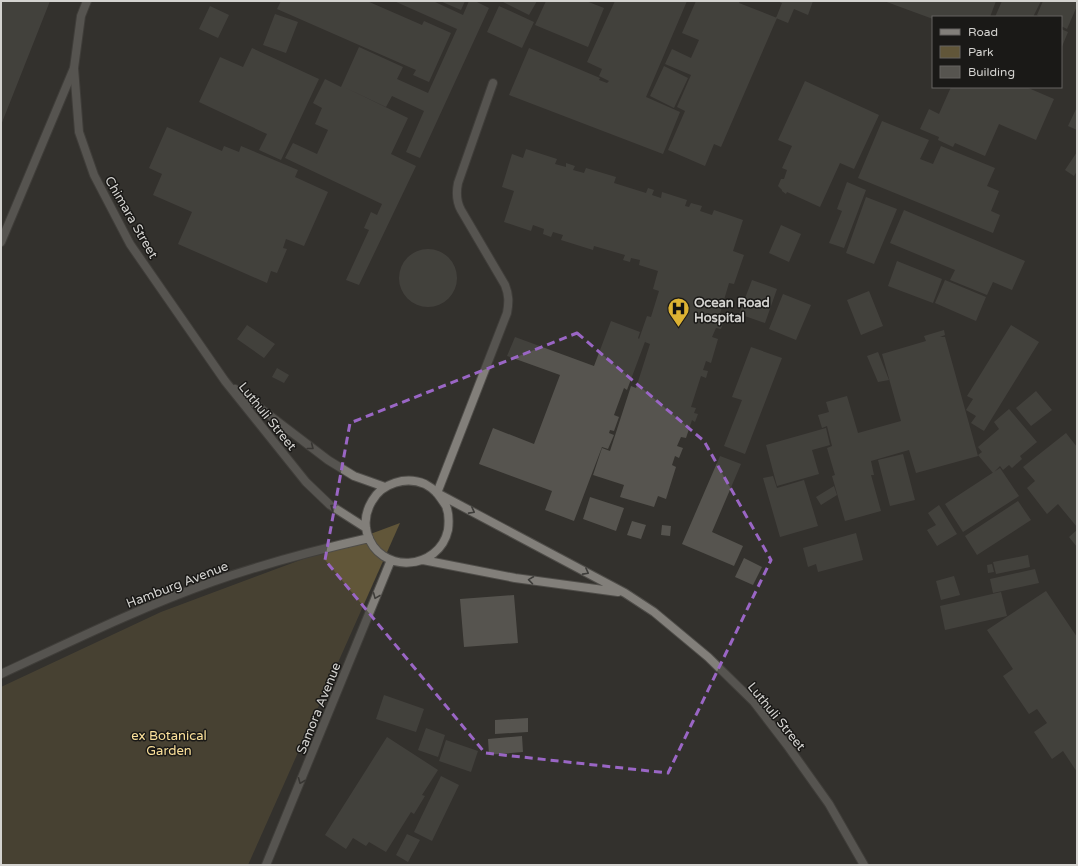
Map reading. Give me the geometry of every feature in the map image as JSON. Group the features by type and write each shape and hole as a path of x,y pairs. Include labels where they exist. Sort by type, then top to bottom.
{"street":[{"name":"Chimara Street","path":"87,1 81,16 74,68 79,132 94,175 130,244 225,381"},
{"name":"Chimara Street","path":"1,242 74,68"},
{"path":"437,493 498,335 509,299 505,284 461,210 456,197 458,183 493,83"},
{"name":"Luthuli Street","path":"225,381 328,460 354,476 385,487"},
{"name":"Luthuli Street","path":"225,381 306,482 330,505 366,528"},
{"path":"412,480 426,484 437,493 446,506 449,522 446,538 436,552 423,560 407,563 391,560 378,551 369,538 366,528 366,516 369,505 375,495 385,487 398,481 412,480"},
{"name":"Luthuli Street","path":"437,493 625,593 654,612 708,657 754,702 787,745 829,804 864,865"},
{"name":"Hamburg Avenue","path":"1,674 143,609 212,582 276,562 369,538"},
{"name":"Samora Avenue","path":"266,865 391,560"},
{"name":"Luthuli Street","path":"423,560 515,578 625,593"}],"highlighted area":[{"path":"577,333 704,441 771,560 668,773 485,753 325,560 350,423"}],"green space":[{"name":"ex Botanical Garden","path":"400,523 248,865 1,865 1,687 161,612"}],"building":[{"path":"1,1 50,1 1,125"},
{"path":"281,1 367,1 422,25 424,21 451,33 429,82 413,75 416,70 277,9"},
{"path":"394,1 433,1 463,15 469,1 475,1 489,8 420,158 406,152 424,111 392,96 386,107 344,87 408,118 391,154 416,166 359,285 346,280 369,230 364,228 371,212 377,215 382,204 285,158 293,143 317,154 328,130 315,124 322,108 313,103 325,79 341,87 359,47 403,67 397,79 428,93 457,29"},
{"path":"440,1 465,1 461,10"},
{"path":"501,1 537,1 529,15"},
{"path":"546,1 586,1 604,8 588,47 535,25"},
{"path":"615,1 687,1 646,97 680,112 663,154 509,95 529,48 600,78 599,80 607,83 609,81 599,76 602,69 587,62"},
{"path":"696,1 740,1 739,3 777,18 721,147 714,144 705,166 668,150 685,111 677,107 691,75 665,64 672,49 691,58 699,40 682,33"},
{"path":"777,1 813,1 808,15 794,9 788,23 776,18 782,3"},
{"path":"884,1 996,1 990,16 932,16 932,19"},
{"path":"1002,1 1041,1 1034,16 995,16"},
{"path":"1043,1 1077,1 1077,6 1067,29 1062,26 1062,16 1037,15"},
{"path":"210,6 229,15 218,38 199,29"},
{"path":"499,6 534,22 522,48 487,32"},
{"path":"275,14 298,22 286,53 263,45"},
{"path":"1062,29 1068,32 1062,47"},
{"path":"252,48 319,79 281,160 259,150 267,134 199,102 220,57 243,67"},
{"path":"664,66 688,78 674,108 650,96"},
{"path":"805,81 879,115 854,169 840,163 820,207 787,192 786,194 778,186 781,179 784,179 787,170 782,168 792,146 778,140"},
{"path":"951,88 1028,88 1054,99 1036,140 999,124 985,156 955,143 953,147 938,140 939,137 920,129 929,109 939,114"},
{"path":"1077,107 1077,130 1068,126"},
{"path":"882,121 929,140 920,159 933,164 941,146 995,168 987,186 999,191 991,211 1000,215 993,233 858,178"},
{"path":"167,127 222,151 224,146 239,152 241,146 298,170 295,177 328,192 304,246 286,239 283,248 287,249 277,273 271,271 267,283 178,244 192,212 153,195 162,174 149,168"},
{"name":"Ocean Road Hospital","path":"526,149 557,159 555,164 566,167 566,163 575,166 573,170 584,173 586,168 616,177 614,183 646,193 648,188 654,190 652,195 661,198 662,192 687,200 685,206 689,207 691,203 702,206 700,211 712,215 714,210 743,220 733,251 744,255 734,284 729,283 719,317 724,320 721,329 716,328 712,337 718,339 711,363 706,361 703,370 708,371 706,378 701,376 691,407 696,408 694,413 698,414 695,422 692,420 686,438 681,437 677,446 683,448 679,458 675,456 672,465 676,467 666,499 658,496 654,507 620,497 624,485 593,475 602,448 610,451 631,386 636,388 650,344 645,342 646,339 627,390 624,388 614,415 619,417 614,431 610,430 609,433 614,435 608,449 602,447 574,521 545,510 552,491 479,464 493,428 534,444 560,375 507,356 515,337 594,366 611,321 640,332 639,339 647,316 651,317 659,291 653,289 658,271 639,265 640,260 631,258 630,262 623,260 625,255 594,246 593,250 561,240 563,235 553,232 551,237 543,234 544,229 533,225 531,231 504,222 514,191 502,187 512,154 523,158"},
{"path":"1077,152 1077,171 1074,176 1065,170"},
{"path":"847,182 866,190 844,248 829,243 842,211 837,209"},
{"path":"866,197 897,209 874,264 846,253"},
{"path":"904,210 1025,261 1012,290 993,282 987,295 950,280 955,270 890,243"},
{"path":"781,225 801,234 789,262 769,253"},
{"path":"422,249 434,249 449,257 457,272 457,284 449,299 434,307 422,307 407,299 399,284 399,272 407,257"},
{"path":"897,261 942,279 933,303 888,286"},
{"path":"752,280 777,289 765,323 739,314"},
{"path":"945,280 986,297 976,321 935,303"},
{"path":"869,291 883,326 861,335 847,300"},
{"path":"783,294 811,305 796,340 769,329"},
{"path":"247,325 275,344 264,358 237,339"},
{"path":"1011,325 1039,342 984,431 971,423 976,416 966,410 973,399 967,396"},
{"path":"944,330 945,335 940,337 945,337 978,456 916,473 909,450 871,461 874,475 871,475 881,511 845,521 832,476 835,475 827,448 832,446 827,426 822,428 818,415 829,412 826,402 847,396 858,433 901,421 882,354 926,341 924,336"},
{"path":"751,347 782,358 745,454 724,446 742,400 732,397"},
{"path":"878,352 889,380 878,382 867,356"},
{"path":"277,368 289,375 284,383 272,377"},
{"path":"1036,391 1052,410 1031,426 1016,408"},
{"path":"1009,409 1037,442 1020,456 1022,459 1012,468 1009,465 1003,470 1000,466 993,473 978,455 982,452 978,447 999,429 994,422"},
{"path":"826,428 830,445 812,450 819,474 777,486 766,445"},
{"path":"1066,433 1077,447 1077,527 1058,504 1047,514 1027,488 1035,481 1023,467"},
{"path":"903,454 915,500 890,506 878,460"},
{"path":"720,456 741,464 712,532 743,546 734,566 682,544"},
{"path":"1000,468 1019,496 963,532 945,504"},
{"path":"773,476 777,488 804,480 818,526 780,537 763,478"},
{"path":"834,486 837,495 821,505 816,497"},
{"path":"590,497 624,508 616,531 583,519"},
{"path":"1018,501 1031,520 977,555 965,536"},
{"path":"939,505 957,534 937,546 927,530 936,525 928,513"},
{"path":"632,521 646,525 641,539 627,535"},
{"path":"662,525 671,526 670,536 661,535"},
{"path":"1077,530 1077,547 1069,537"},
{"path":"856,533 863,560 818,572 816,564 808,567 803,548"},
{"path":"1028,555 1030,567 996,574 993,562"},
{"path":"744,558 762,567 753,585 735,577"},
{"path":"992,564 994,572 988,573 987,565"},
{"path":"1035,569 1039,583 993,593 990,579"},
{"path":"954,576 960,595 941,600 936,581"},
{"path":"1046,591 1077,637 1077,772 1063,751 1052,759 1034,732 1047,723 1037,709 1029,714 1003,676 1013,669 987,630"},
{"path":"1001,592 1007,616 945,630 940,606"},
{"path":"514,595 518,643 464,647 460,599"},
{"path":"384,695 424,709 416,732 376,719"},
{"path":"528,718 528,732 495,734 495,720"},
{"path":"426,728 445,735 438,757 418,750"},
{"path":"522,736 523,752 489,755 488,739"},
{"path":"387,737 438,770 422,795 425,796 414,814 411,812 386,852 369,842 366,846 353,838 346,849 325,835"},
{"path":"446,740 478,751 471,772 439,761"},
{"path":"441,776 459,785 432,841 414,832"},
{"path":"407,834 420,840 408,862 396,855"}],"place":[{"name":"Ocean Road Hospital","path":"679,328"}]}
